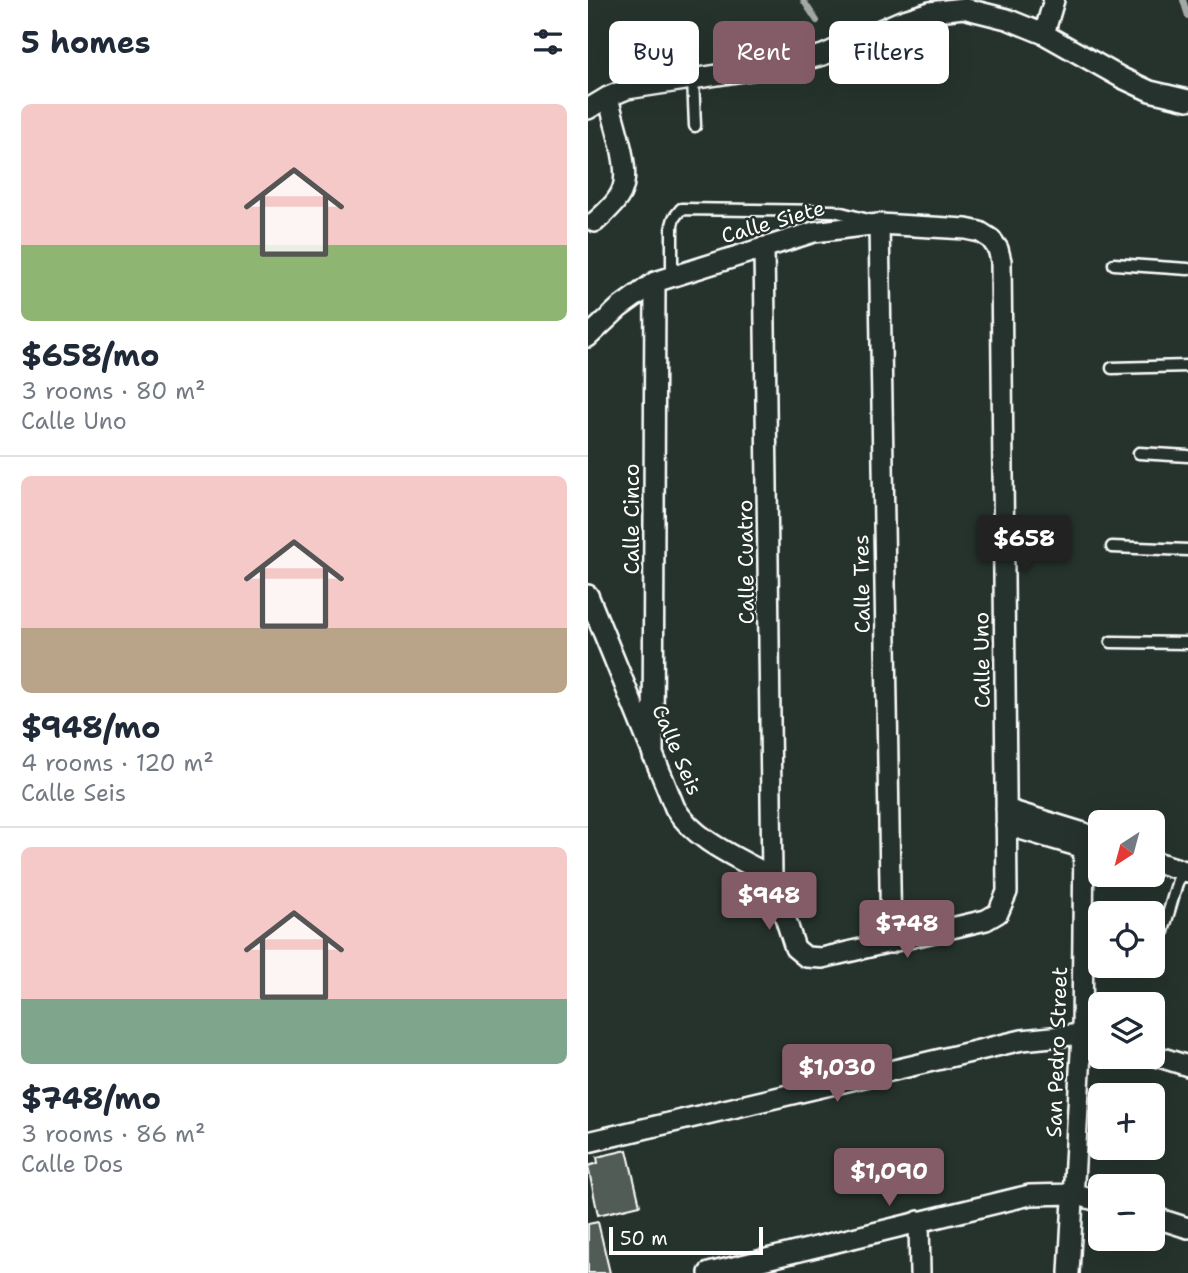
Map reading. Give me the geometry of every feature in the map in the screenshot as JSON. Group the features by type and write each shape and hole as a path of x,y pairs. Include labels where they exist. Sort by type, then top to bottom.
{"street":[{"path":"1044,34 1054,0"},
{"path":"699,77 789,65 823,55 901,21 959,4 1044,34 1150,91 1188,100"},
{"path":"588,109 627,89 657,84"},
{"path":"592,225 615,203 624,184 623,161 608,97"},
{"name":"Calle Siete","path":"588,337 627,302 664,279 814,232 879,224 966,229 980,232 991,239"},
{"name":"Calle Tres","path":"879,224 891,943"},
{"name":"Calle Uno","path":"891,943 971,925 998,913 1007,892 1001,261 998,248 991,239"},
{"name":"Calle Cuatro","path":"764,247 772,877"},
{"name":"Calle Cinco","path":"653,756 664,279"},
{"name":"Calle Seis","path":"588,595 675,808 689,827 772,877"},
{"path":"1006,817 1088,842"},
{"path":"1166,865 1185,871"},
{"path":"772,877 795,948 806,957 822,958 891,943"},
{"name":"San Pedro Street","path":"1091,992 1092,887"},
{"path":"588,1142 1022,1040 1088,1037"},
{"path":"1165,1059 1188,1066"},
{"name":"San Pedro Street","path":"1069,1273 1074,1194 1088,1065"},
{"path":"709,1273 1030,1195 1074,1194 1088,1198"},
{"path":"1165,1220 1188,1227"},
{"path":"919,1222 919,1273"}],"lane":[{"path":"693,84 695,126"},
{"path":"664,279 672,225 677,213 686,208 834,211 856,215 879,224"},
{"path":"1114,264 1188,269"},
{"path":"1112,368 1188,366"},
{"path":"1139,453 1188,456"},
{"path":"1112,548 1188,550"},
{"path":"1111,642 1188,643"},
{"path":"1165,929 1185,871"}],"building":[{"path":"627,1150 640,1205 598,1215 588,1166 598,1163 597,1157"},
{"path":"598,1222 610,1273 588,1273 588,1224"}],"waterway":[{"path":"803,0 817,21"},
{"path":"1183,0 1188,16"}]}
